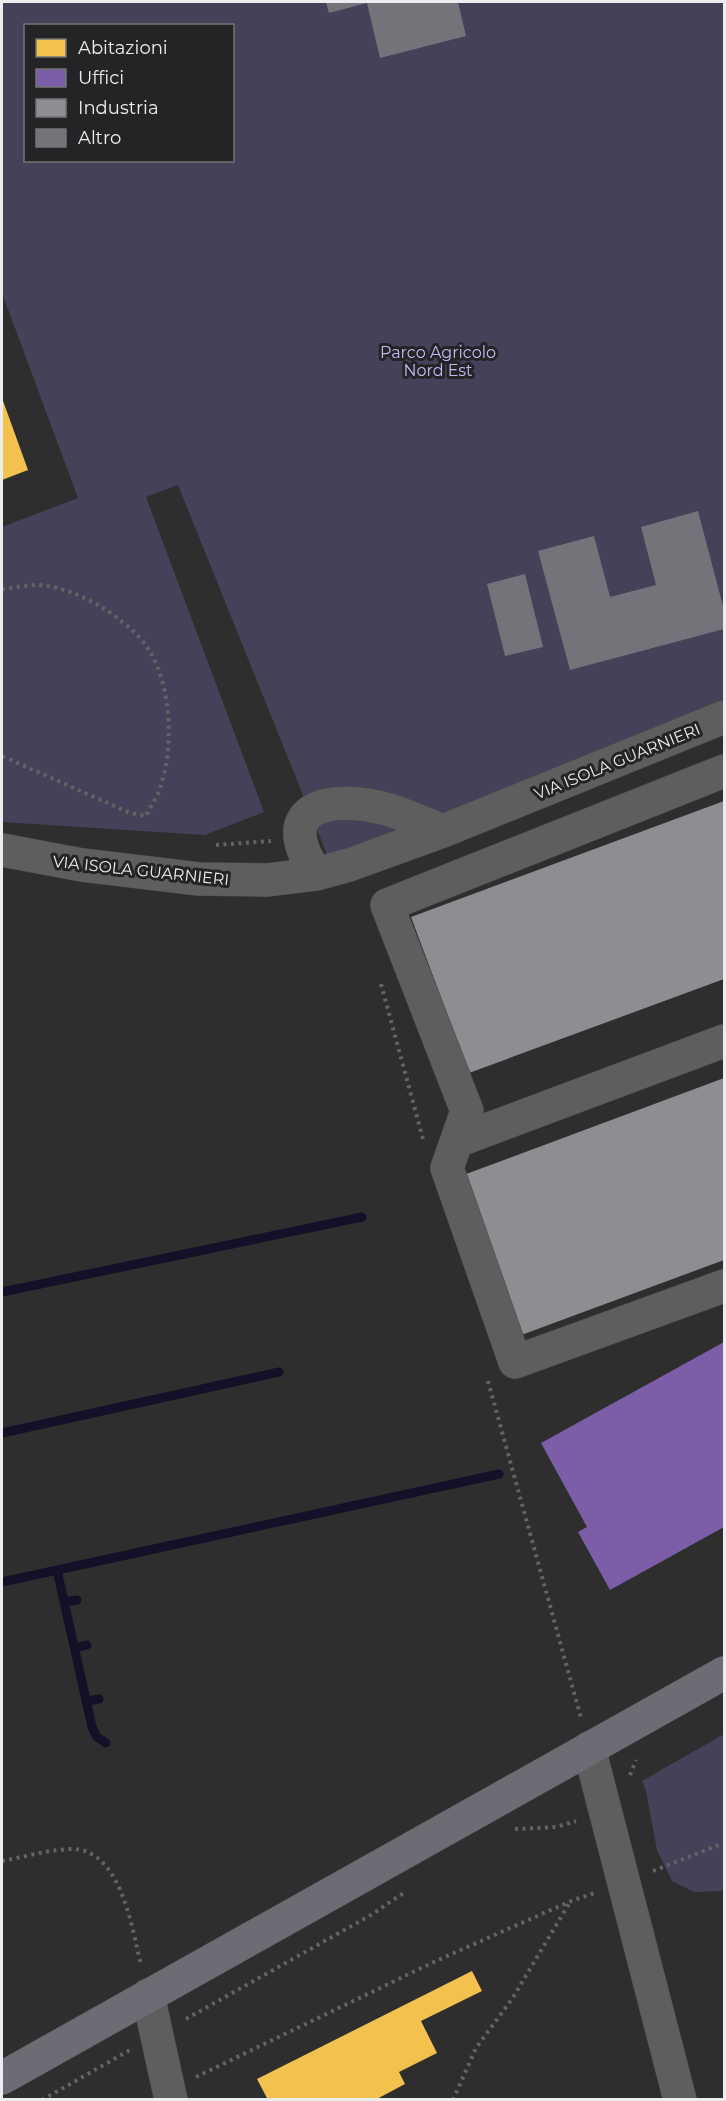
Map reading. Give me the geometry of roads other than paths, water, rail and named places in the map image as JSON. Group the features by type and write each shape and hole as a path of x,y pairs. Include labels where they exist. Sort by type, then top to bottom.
{"main road":[{"path":"2,2078 724,1673"}],"street":[{"name":"VIA ISOLA GUARNIERI","path":"2,850 82,865 199,879 267,880 316,874 358,862 442,831 724,717"},
{"path":"724,771 387,905 467,1111 447,1168 515,1362 724,1286"},
{"path":"316,874 303,849 300,831 305,817 319,806 352,803 382,807 442,831"},
{"path":"457,1141 724,1041"},
{"path":"589,1748 680,2100"},
{"path":"148,1995 170,2095"}],"waterway":[{"path":"2,1292 362,1217"},
{"path":"2,1433 279,1372"},
{"path":"2,1582 499,1474"},
{"path":"57,1570 92,1727 97,1737 106,1743"},
{"path":"64,1602 77,1600"},
{"path":"75,1648 87,1645"},
{"path":"87,1701 99,1699"}],"park label":[{"name":"Parco Agricolo Nord Est","path":"438,361"}]}
